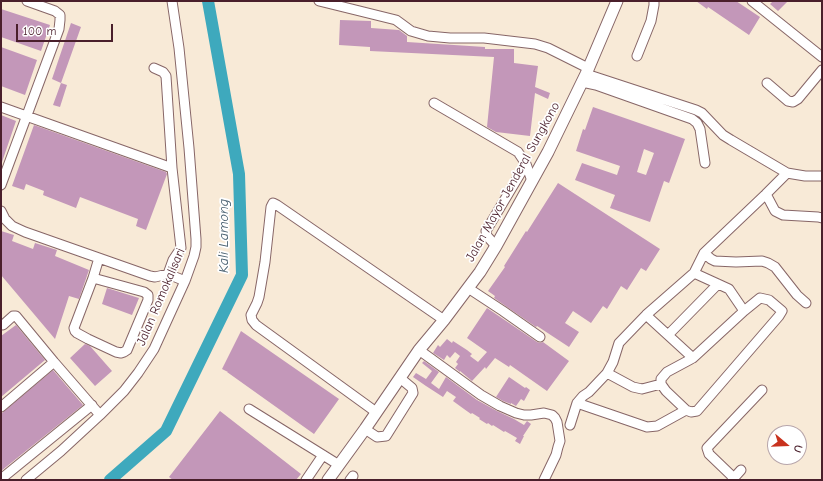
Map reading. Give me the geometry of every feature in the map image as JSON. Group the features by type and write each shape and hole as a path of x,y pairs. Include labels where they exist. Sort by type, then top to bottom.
{"main road":[{"name":"Jalan Mayor Jenderal Sungkono","path":"328,480 419,350 444,320 480,272 496,246 548,152 585,74 617,1"}],"street":[{"path":"1,185 59,29 60,15 55,10 27,1"},
{"name":"Jalan Romokalisari","path":"26,480 61,451 100,415 124,392 138,374 154,349 185,280 194,256 196,239 188,140 179,48 172,1"},
{"path":"319,1 396,20 411,31 428,36 450,38 484,38 535,44 548,48 585,74 596,85 692,119 697,123 700,129 705,163"},
{"path":"637,56 651,20 654,1"},
{"path":"752,1 822,57"},
{"path":"154,68 166,76 172,168 181,248 173,260 168,274"},
{"path":"767,83 788,101 793,102 798,99 822,70"},
{"path":"585,74 696,110 731,140 787,173 805,176 822,176"},
{"path":"434,103 518,152 526,164 532,181"},
{"path":"1,107 172,168"},
{"path":"496,246 487,236 486,231 526,164"},
{"path":"570,425 578,403 583,396 589,392 607,373 613,362 619,343 646,315 694,273 704,253 787,173"},
{"path":"766,194 776,211 783,215 822,218"},
{"path":"376,412 252,320 251,315 259,297 265,262 271,207 273,203 444,320"},
{"path":"1,212 12,226 25,232 150,276 168,274 185,280"},
{"path":"704,253 716,261 762,261 768,263 775,267 797,295 806,303"},
{"path":"93,278 144,292 148,295 148,300 124,352 116,352 88,339 75,331 74,328 99,258"},
{"path":"694,273 729,289 744,311"},
{"path":"668,335 718,284"},
{"path":"468,288 540,336"},
{"path":"760,298 769,300 782,311 697,411 691,412 686,410 666,391 661,384 661,379 667,372 693,358 744,311 760,298"},
{"path":"646,315 693,358"},
{"path":"3,325 13,316 16,316 100,415"},
{"path":"419,350 500,406 524,415 544,414 552,415 555,418 560,441 556,456 544,480"},
{"path":"1,407 54,362"},
{"path":"607,373 633,387 642,389 661,384"},
{"path":"365,428 377,437 386,436 413,393 412,388 400,378"},
{"path":"741,470 733,479 709,454 707,448 762,390"},
{"path":"578,403 647,427 657,426 686,410"},
{"path":"1,480 92,405"},
{"path":"249,409 339,465"},
{"path":"306,480 323,456"}],"building":[{"path":"696,1 736,1 760,17 749,35 708,7 707,9"},
{"path":"773,1 788,1 778,11 770,4"},
{"path":"1,9 50,25 41,51 1,37"},
{"path":"340,20 371,21 371,28 399,30 407,36 407,42 485,47 485,49 514,49 514,63 538,66 535,87 550,93 548,99 535,93 530,136 496,132 487,127 494,57 370,51 370,47 339,45"},
{"path":"71,23 81,27 61,83 52,79"},
{"path":"1,47 37,60 25,95 1,86"},
{"path":"61,83 67,85 60,107 53,105"},
{"path":"593,107 685,139 669,183 664,181 650,222 610,208 615,195 575,180 582,163 617,175 620,166 576,151 583,129 585,130","holes":["644,149 654,153 646,175 637,172"]},
{"path":"1,115 16,121 2,162 1,161"},
{"path":"34,125 166,172 167,174 146,230 136,226 138,219 80,197 76,208 43,195 44,191 26,184 24,190 12,186"},
{"path":"558,183 660,249 646,271 641,268 627,290 621,286 607,309 603,306 591,323 573,311 565,323 579,332 569,347 537,326 536,327 494,298 495,296 488,291 505,267 504,266 526,231 527,232"},
{"path":"1,231 14,235 12,241 33,249 35,243 57,250 55,256 89,270 79,299 69,296 55,339 1,275"},
{"path":"107,288 139,298 132,315 102,304"},
{"path":"487,308 537,342 543,342 569,361 547,391 510,365 509,367 495,358 486,369 485,367 472,381 455,368 458,364 456,362 460,356 455,352 450,358 447,355 444,360 433,353 438,345 440,347 447,339 467,350 472,354 470,356 478,362 487,352 467,338"},
{"path":"16,325 45,360 1,397 1,336"},
{"path":"241,331 339,399 314,434 222,369"},
{"path":"85,344 90,346 112,371 95,386 70,358"},
{"path":"424,361 439,372 431,383 439,389 446,377 477,400 524,425 527,421 531,424 523,436 520,444 515,441 517,438 493,425 487,424 479,419 480,418 464,409 453,401 456,397 447,391 443,397 413,377 416,373 426,379 432,371 422,363"},
{"path":"53,370 83,405 1,471 1,414"},
{"path":"509,377 530,390 524,401 521,399 516,406 496,397"},
{"path":"220,411 301,474 296,480 173,480 169,477"}],"waterway":[{"name":"Kali Lamong","path":"110,480 166,431 242,275 239,174 208,1"}]}
